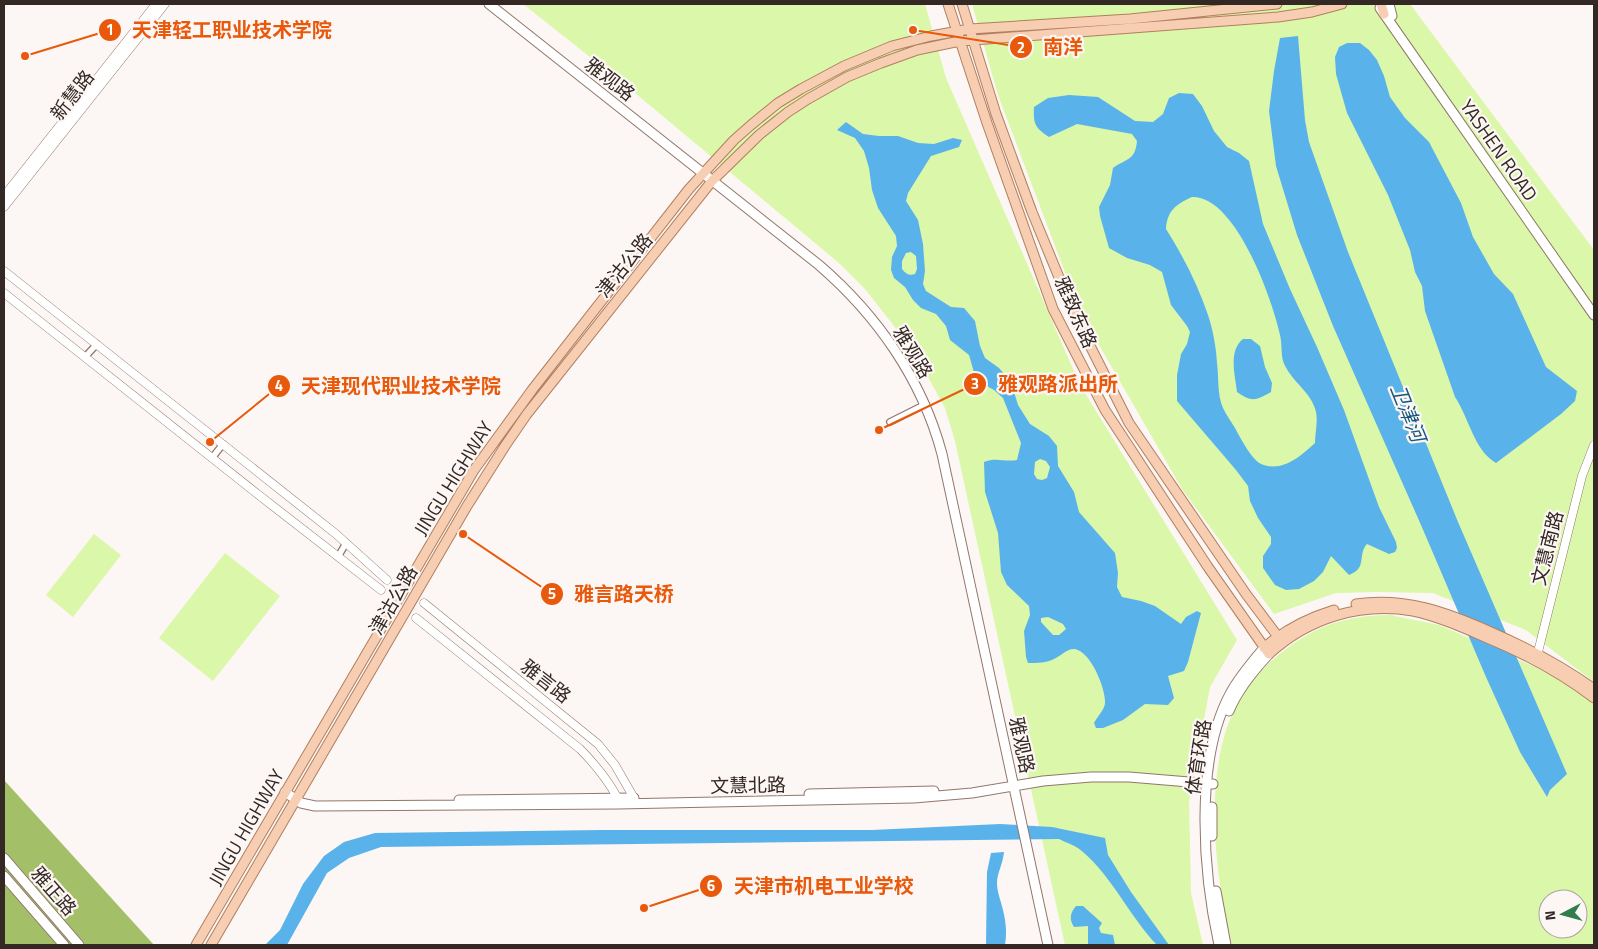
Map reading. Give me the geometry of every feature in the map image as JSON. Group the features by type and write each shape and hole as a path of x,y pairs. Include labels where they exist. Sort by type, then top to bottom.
{"main road":[{"name":"雅观路","path":"489,4 704,171"},
{"name":"雅观路","path":"494,4 819,265 848,291 868,313 898,353 926,404 939,442 1021,812 1053,945"},
{"name":"雅致东路","path":"948,4 1053,309 1105,410 1208,567 1266,651"},
{"name":"雅致东路","path":"962,4 996,114 1032,212 1075,316 1129,423 1240,586 1280,639"},
{"name":"JINGU HIGHWAY","path":"196,945 479,463 576,332 704,171 750,126 778,103 801,89 869,54 914,40 957,30 1130,19 1278,4"},
{"name":"津沽公路","path":"211,945 467,506 505,446 540,398 714,179 759,136 788,112 847,77 880,62 917,50 973,39 1131,30 1270,18 1312,12 1342,4"},
{"path":"1381,4 1388,15"},
{"path":"1388,15 1389,4"},
{"name":"YASHEN ROAD","path":"1388,15 1594,305"},
{"name":"YASHEN ROAD","path":"1388,15 1594,315"},
{"name":"体育环路","path":"1219,945 1207,860 1206,821 1214,736 1224,706 1239,680 1280,639 1317,615 1342,607 1371,602 1410,604 1458,617 1513,642 1563,668 1594,689"},
{"name":"体育环路","path":"1280,639 1340,613 1357,609 1398,609 1414,612 1461,627 1519,652 1537,656 1594,698"},
{"name":"文慧北路","path":"286,790 315,806 399,806 835,800 941,796 972,793 1053,774 1094,771 1211,781"},
{"name":"体育环路","path":"1211,781 1214,868 1226,945"},
{"name":"文慧北路","path":"297,797 320,802 634,798 940,791 1015,783"},
{"name":"雅观路","path":"1030,850 1048,945"},
{"name":"雅正路","path":"4,858 79,945"},
{"name":"雅正路","path":"4,876 64,945"}],"street":[{"name":"新慧路","path":"4,196 156,4"},
{"name":"新慧路","path":"4,207 165,4"},
{"path":"5,274 223,444 346,543 387,580"},
{"path":"4,293 381,590"},
{"path":"85,357 97,344"},
{"path":"890,422 926,404"},
{"path":"212,458 223,444"},
{"name":"文慧南路","path":"1537,656 1582,476 1594,445"},
{"path":"338,557 346,543"},
{"name":"雅言路","path":"424,603 598,744 615,765 634,798"},
{"name":"雅言路","path":"416,618 580,749 602,772 617,798"}],"green space":[{"path":"523,4 925,4 946,78 1080,385 1237,640 1210,687 1189,801 1191,893 1203,945 1065,945 955,441 945,408 913,350 865,289 839,263 623,83"},
{"path":"972,4 1410,4 1594,250 1594,682 1526,630 1433,593 1336,593 1274,614 1182,489 1080,312 998,95"},
{"path":"94,534 121,555 73,617 46,595"},
{"path":"225,553 280,596 213,681 159,638"},
{"path":"1390,615 1439,625 1533,666 1563,682 1594,704 1594,945 1232,945 1220,885 1215,819 1216,785 1220,753 1228,723 1250,683 1285,650 1322,628 1360,617"},
{"path":"4,780 154,945 4,945"}],"water":[{"name":"卫津河","path":"1298,36 1305,120 1309,142 1348,252 1458,522 1567,774 1550,790 1547,797 1520,752 1486,677 1333,326 1297,235 1276,166 1269,111 1280,38"},
{"path":"1347,43 1360,43 1377,60 1390,97 1405,118 1429,142 1461,203 1473,237 1494,274 1513,294 1546,367 1577,391 1575,401 1561,414 1496,463 1488,457 1477,442 1455,397 1425,311 1422,286 1415,272 1410,250 1388,195 1347,113 1336,74 1335,57 1339,47"},
{"path":"1179,93 1193,94 1202,106 1214,131 1227,147 1249,161 1263,224 1344,410 1379,507 1396,542 1397,548 1395,552 1389,554 1367,544 1358,569 1349,575 1331,556 1323,572 1314,581 1299,589 1286,590 1275,585 1263,568 1263,556 1271,544 1271,537 1258,518 1250,501 1248,486 1177,401 1177,375 1181,354 1187,344 1190,332 1171,305 1162,272 1150,265 1127,258 1109,248 1100,216 1099,207 1110,185 1113,168 1132,156 1137,141 1132,134 1077,124 1049,137 1038,128 1034,118 1034,107 1048,98 1069,95 1098,97 1135,121 1153,122 1163,114 1169,98","holes":["1192,197 1208,201 1223,213 1250,252 1276,319 1281,338 1283,361 1286,368 1314,405 1317,423 1315,443 1297,458 1284,465 1269,466 1261,464 1253,458 1224,411 1220,397 1217,357 1208,315 1190,271 1166,229 1170,213 1181,202"]},
{"path":"846,122 863,134 898,136 918,143 934,144 953,138 962,140 959,147 931,156 908,193 906,201 918,220 923,244 925,271 923,284 926,291 951,307 964,308 975,321 980,346 985,358 999,368 1011,382 1018,405 1030,424 1049,436 1057,446 1058,466 1074,492 1079,512 1115,553 1118,573 1117,587 1122,597 1155,606 1181,624 1186,617 1197,611 1201,613 1184,671 1168,676 1174,698 1168,705 1145,704 1123,720 1103,728 1096,728 1094,723 1104,708 1105,697 1096,672 1087,657 1081,652 1072,649 1048,661 1028,663 1024,631 1030,615 1029,606 1007,585 1001,572 998,533 985,492 984,462 992,460 1017,460 1021,443 1003,398 975,376 969,355 950,340 946,326 936,314 921,308 913,300 905,287 894,278 891,270 892,257 897,246 896,236 878,208 872,190 864,151 855,138 837,130","holes":["911,252 916,256 917,269 915,274 911,275 902,269 902,261 906,253","1040,459 1046,461 1050,467 1047,478 1037,479 1034,474 1035,462","1048,617 1063,624 1066,629 1059,635 1053,635 1041,622 1041,618"]},
{"path":"1243,339 1251,339 1260,346 1265,367 1272,383 1271,392 1257,399 1250,399 1237,392 1234,357 1238,344"},
{"path":"1000,824 1052,827 1105,838 1108,855 1131,892 1169,945 1157,945 1094,862 1078,848 1059,839 381,847 349,858 327,873 287,945 265,945 280,930 303,884 324,856 344,842 375,833 600,830 872,830"},
{"path":"1004,852 997,883 1005,923 1005,945 986,945 987,872 991,853"},
{"path":"1076,906 1083,906 1102,923 1099,928 1101,933 1113,935 1115,945 1088,945 1088,926 1074,927 1071,921 1072,911"}],"place":[{"name":"南洋","path":"913,30"},
{"name":"天津轻工职业技术学院","path":"25,56"},
{"name":"雅观路派出所","path":"879,430"},
{"name":"天津现代职业技术学院","path":"210,442"},
{"name":"雅言路天桥","path":"463,534"},
{"name":"天津市机电工业学校","path":"644,908"}]}
